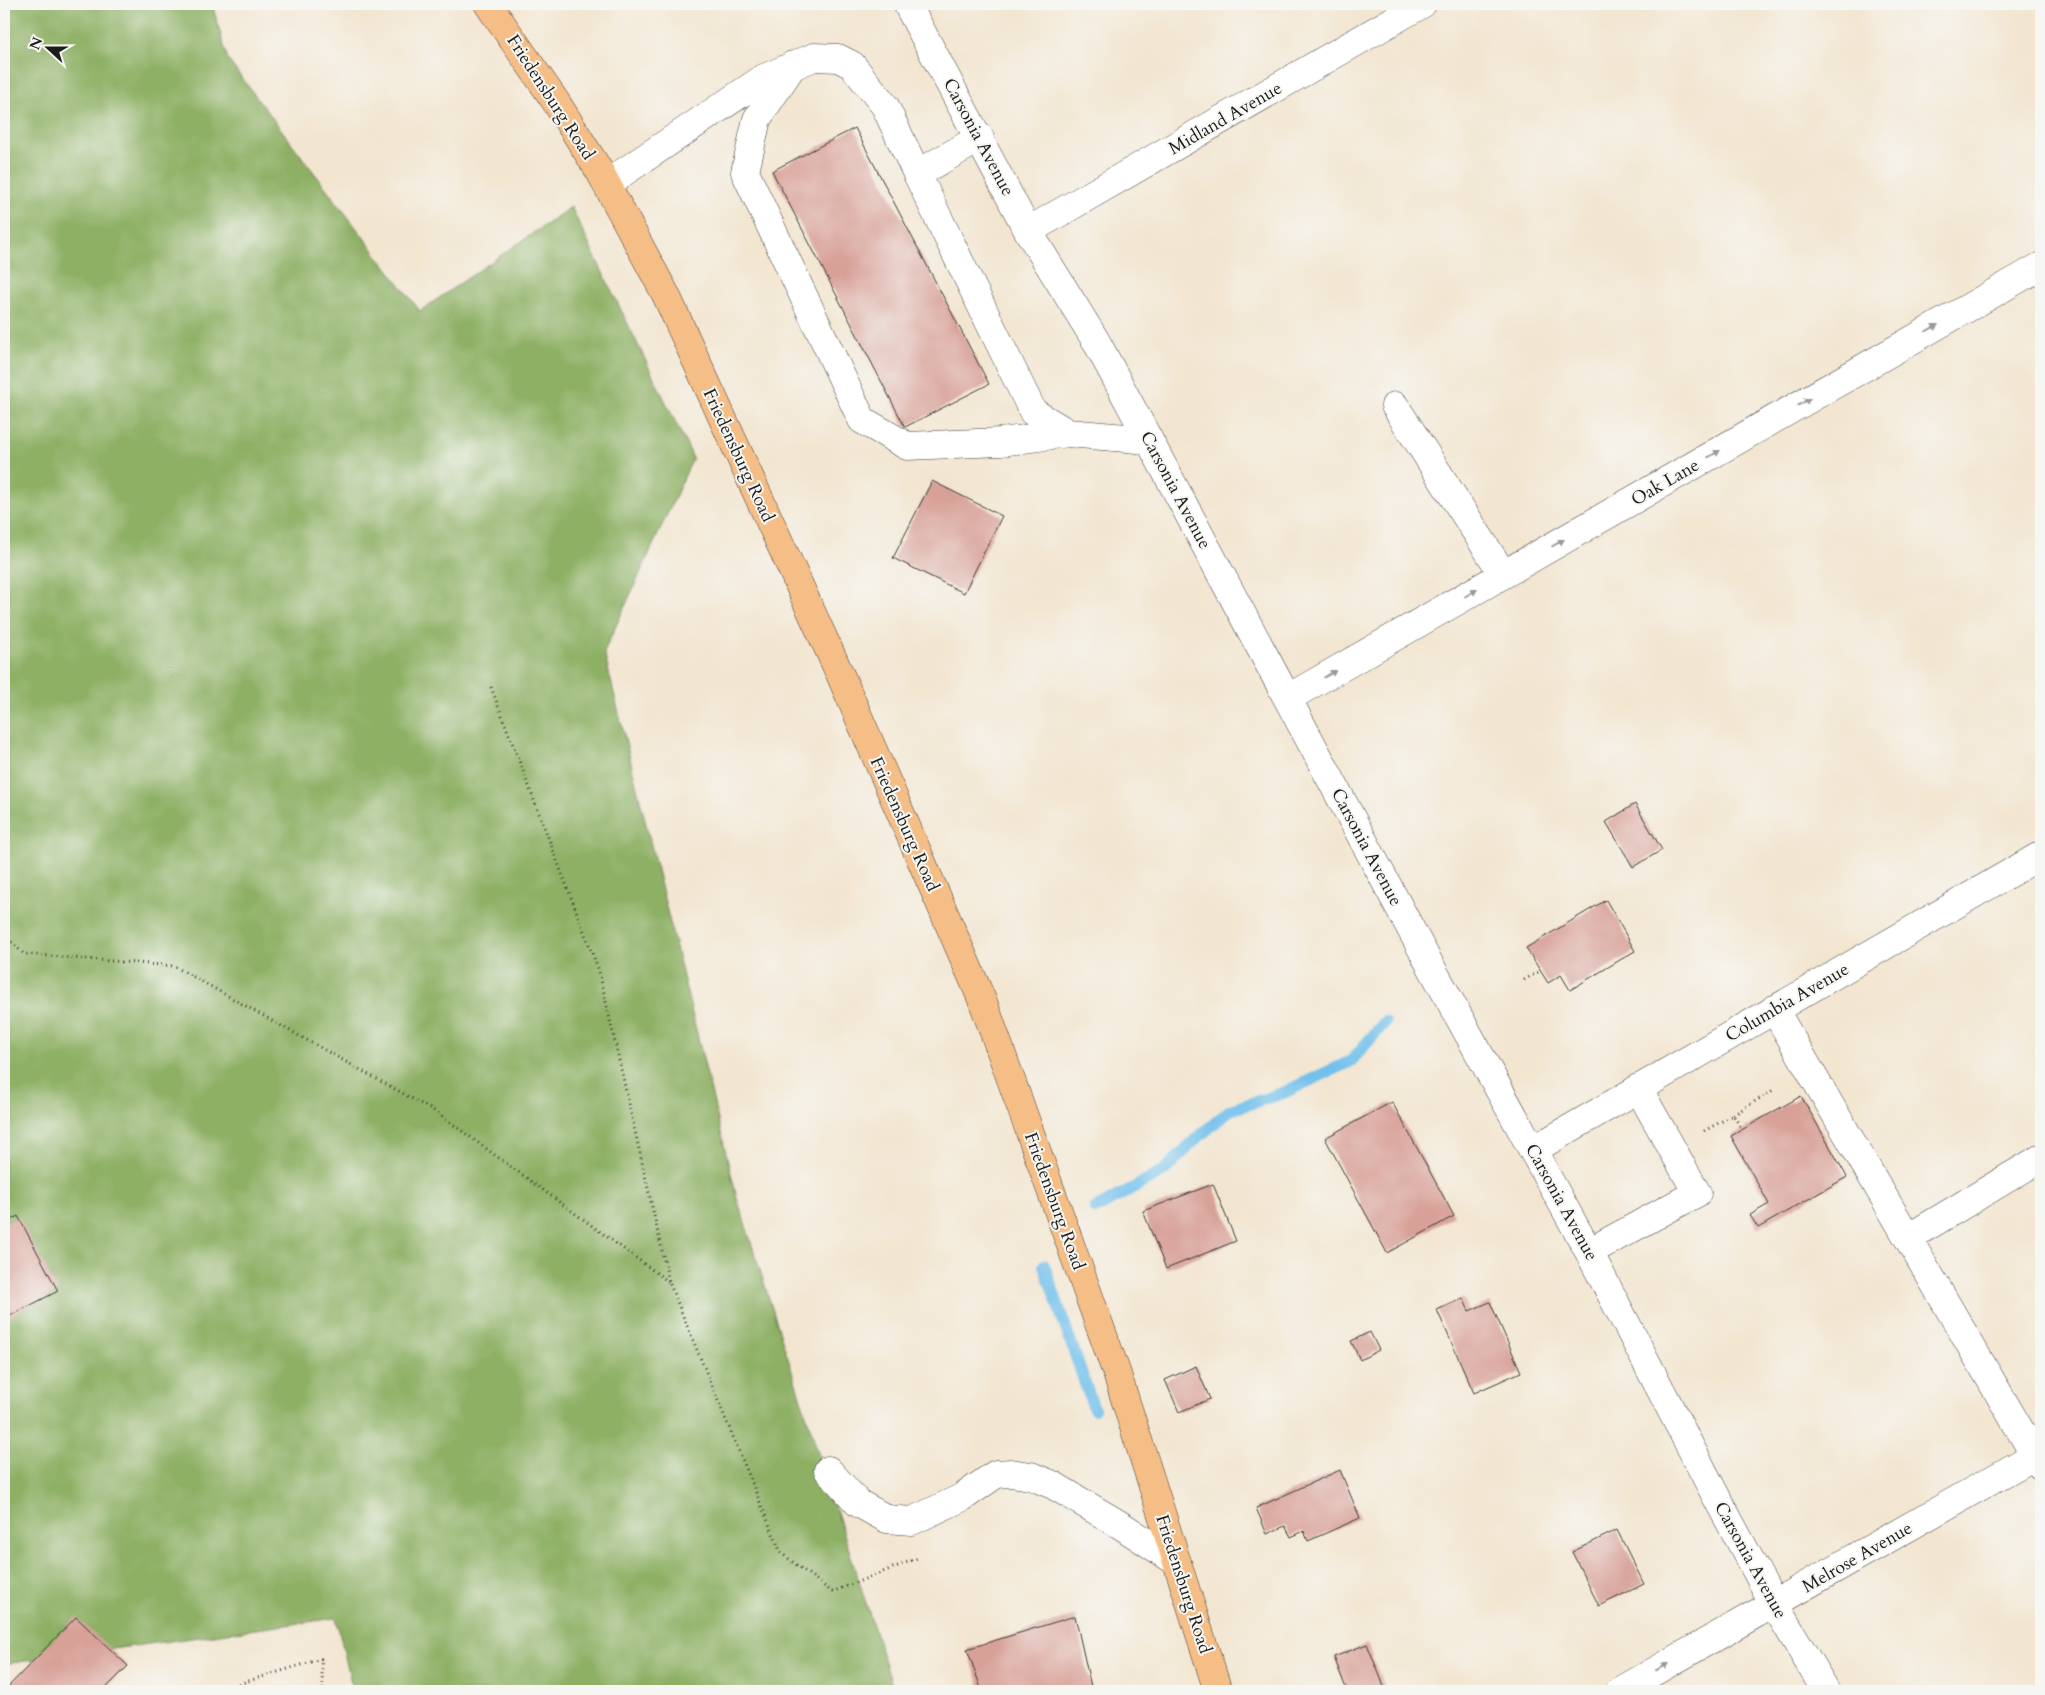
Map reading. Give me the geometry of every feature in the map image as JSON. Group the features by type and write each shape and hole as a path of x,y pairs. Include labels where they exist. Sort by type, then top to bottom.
{"main road":[{"name":"Friedensburg Road","path":"488,4 556,102 606,184 666,295 839,672 983,1002 1117,1374 1218,1691"}],"street":[{"name":"Carsonia Avenue","path":"907,4 1028,231 1096,342 1429,962 1589,1252 1774,1604 1826,1691"},
{"name":"Midland Avenue","path":"1028,231 1422,4"},
{"path":"606,184 764,78 814,57 838,58 852,65 885,106 1033,412 1068,433"},
{"path":"793,65 757,119 745,172 862,420 907,446 1001,442 1068,433 1149,440"},
{"path":"917,174 980,138"},
{"name":"Oak Lane","path":"1288,698 2041,266"},
{"path":"1395,406 1503,574"},
{"name":"Columbia Avenue","path":"1533,1150 2041,855"},
{"path":"1774,1009 2039,1458"},
{"path":"1589,1252 1697,1193 1638,1088"},
{"path":"1908,1238 2041,1158"},
{"name":"Melrose Avenue","path":"1620,1691 2039,1458"},
{"path":"828,1470 858,1503 887,1518 912,1521 963,1497 996,1474 1011,1473 1031,1476 1053,1485 1122,1526 1177,1562"}],"path":[{"path":"491,687 599,971 669,1282 781,1553 832,1592 924,1556"},
{"path":"4,935 24,954 174,966 436,1112 669,1282"},
{"path":"1524,980 1540,971"},
{"path":"1672,1149 1775,1089"},
{"path":"1733,1115 1742,1129"},
{"path":"215,1691 321,1659 323,1691"}],"green space":[{"path":"4,4 212,4 228,60 420,311 571,207 693,458 604,652 737,1198 894,1691 353,1691 336,1618 4,1664"}],"building":[{"path":"855,128 989,384 905,427 772,171"},
{"path":"932,481 1002,516 964,593 893,558"},
{"path":"1635,804 1662,850 1633,867 1606,822"},
{"path":"1606,900 1635,951 1570,990 1561,975 1548,983 1526,948"},
{"path":"1801,1096 1847,1177 1758,1228 1750,1215 1769,1204 1731,1136"},
{"path":"1392,1102 1454,1216 1387,1253 1325,1138"},
{"path":"1213,1184 1236,1241 1166,1269 1143,1211"},
{"path":"18,1216 58,1291 4,1319 4,1224"},
{"path":"1463,1298 1469,1311 1490,1302 1521,1372 1474,1393 1437,1310"},
{"path":"1370,1332 1379,1350 1360,1360 1351,1341"},
{"path":"1196,1366 1210,1399 1179,1412 1165,1380"},
{"path":"1340,1470 1360,1518 1308,1541 1304,1531 1291,1537 1285,1526 1267,1534 1256,1508"},
{"path":"1617,1530 1644,1584 1599,1606 1572,1552"},
{"path":"1075,1616 1092,1691 982,1691 967,1649"},
{"path":"76,1617 128,1666 103,1691 4,1691"},
{"path":"1367,1644 1386,1691 1347,1691 1334,1657"}],"waterway":[{"path":"1095,1209 1164,1171 1196,1139 1230,1110 1283,1093 1351,1061 1385,1022"},
{"path":"1044,1265 1094,1409"}]}
